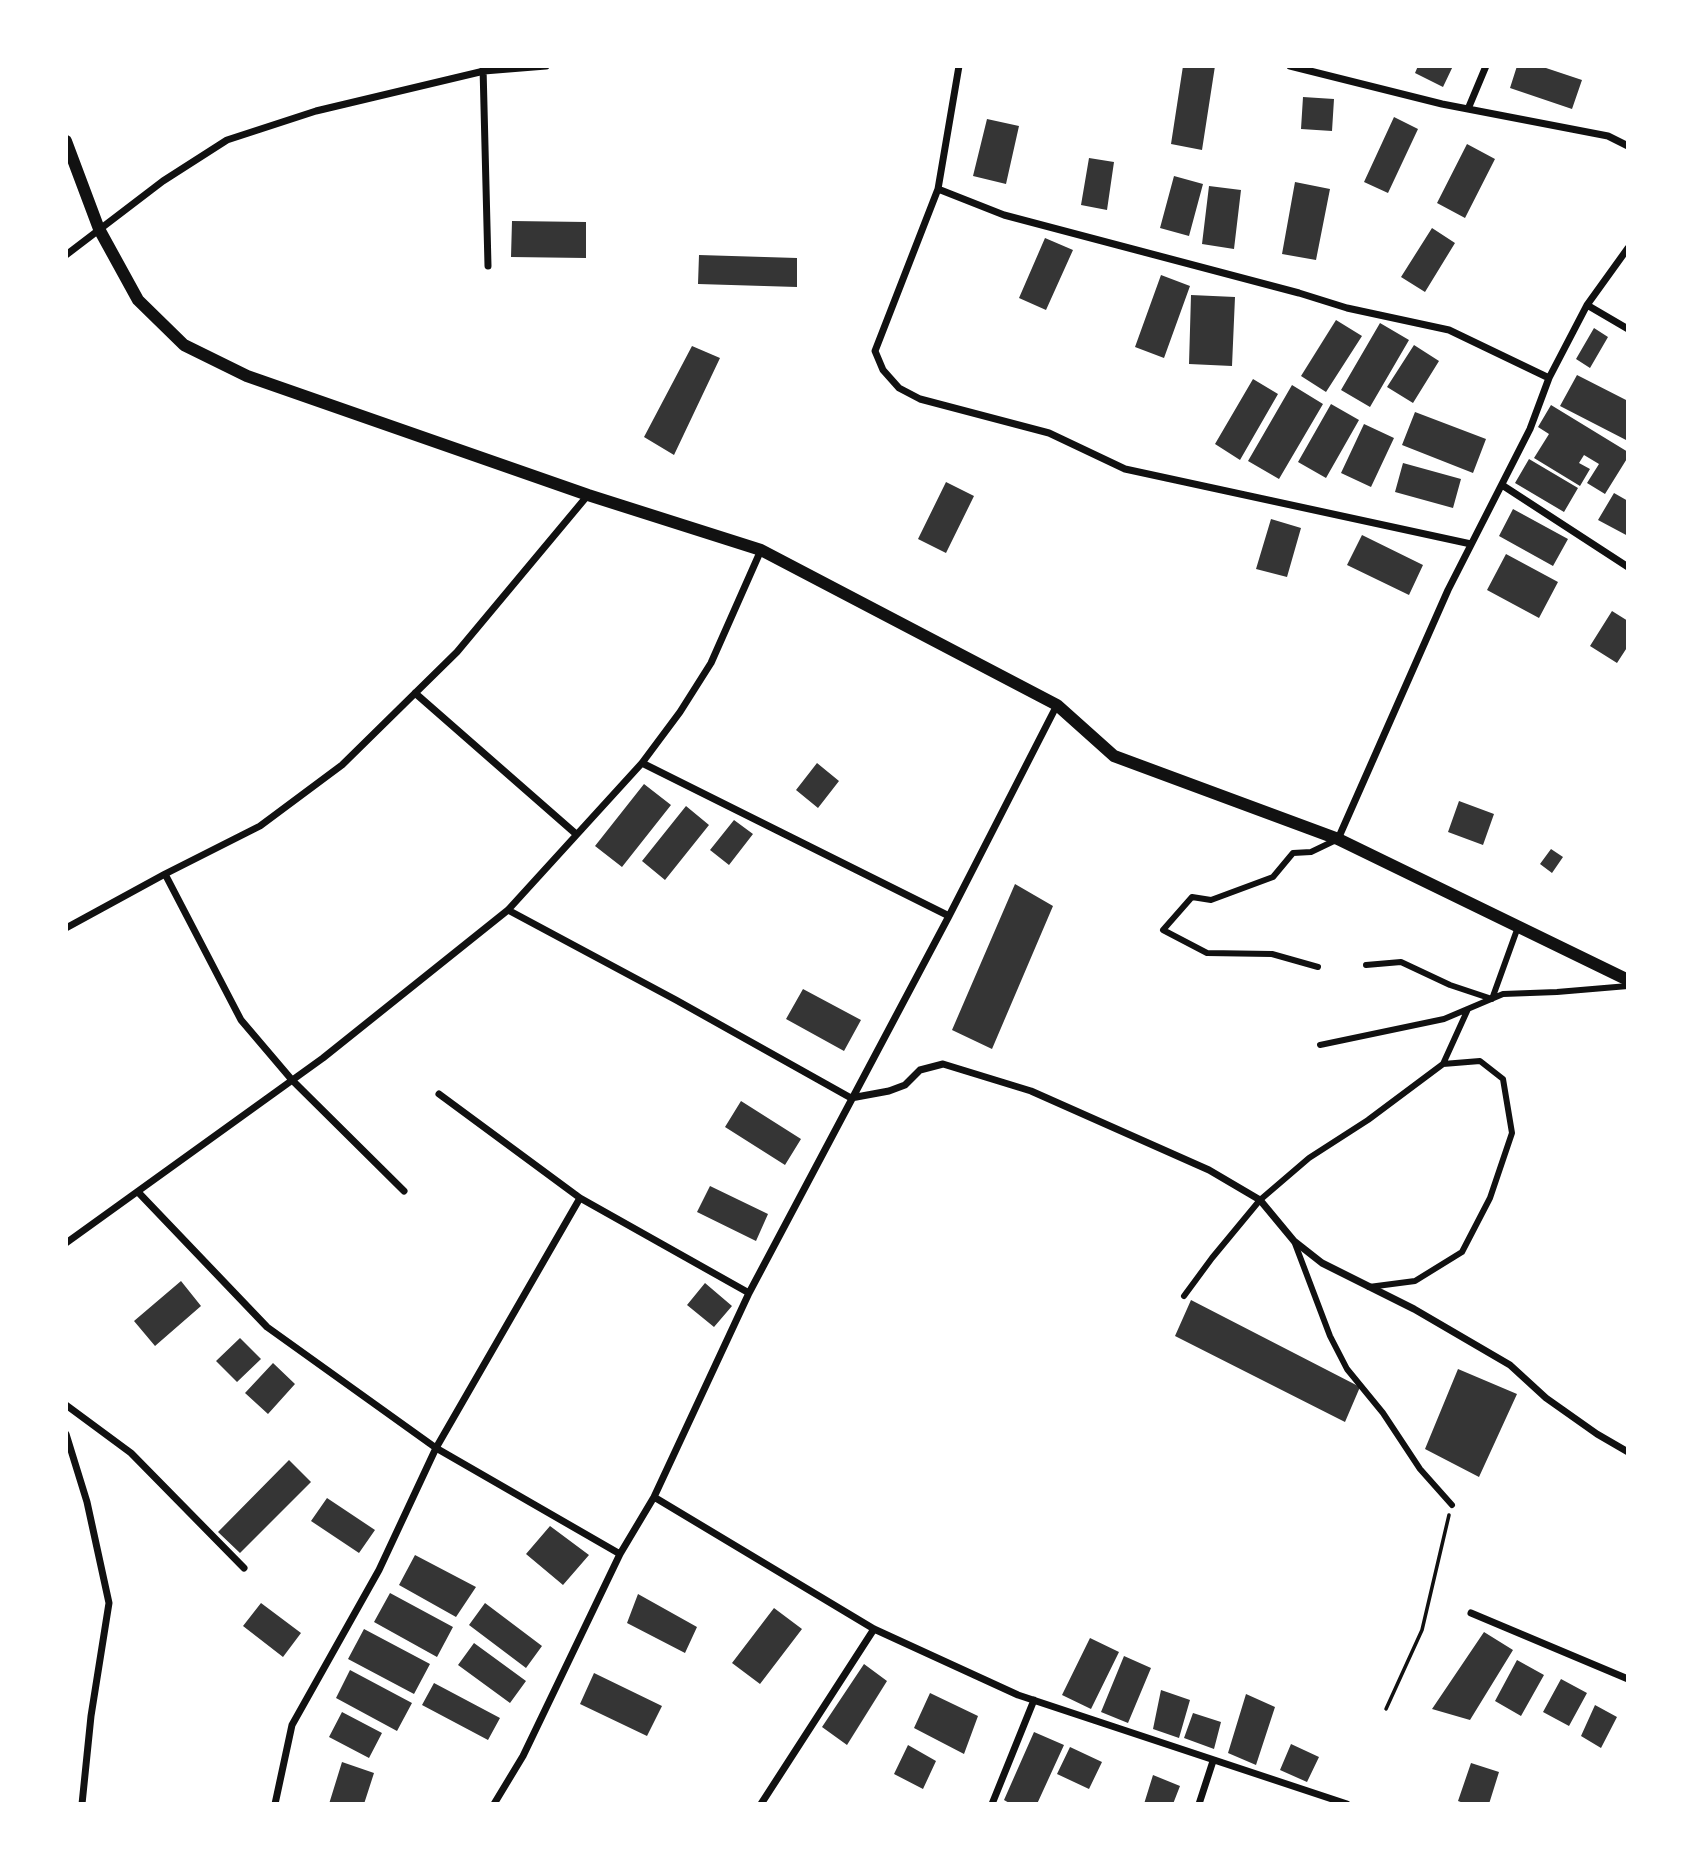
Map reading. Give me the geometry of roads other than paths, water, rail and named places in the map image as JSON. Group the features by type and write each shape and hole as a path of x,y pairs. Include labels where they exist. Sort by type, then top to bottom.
{"street":[{"path":"66,255 163,181 227,140 316,111 483,69 546,66"},
{"path":"959,66 938,189 875,351 883,370 899,388 920,399 1049,433 1125,469 1471,544"},
{"path":"1290,66 1468,109 1608,136 1628,146"},
{"path":"1468,109 1486,66"},
{"path":"483,69 488,266"},
{"path":"66,141 99,229 138,300 184,345 247,376 588,495 761,550 1057,705 1114,756 1338,839 1628,983"},
{"path":"938,189 1018,219 1347,308 1449,330 1549,378"},
{"path":"1318,967 1272,954 1208,953 1163,930 1192,897 1211,900 1273,877 1293,853 1311,852 1338,839 1448,590 1530,429 1549,378 1587,304 1628,248"},
{"path":"1587,304 1628,329"},
{"path":"1502,485 1628,567"},
{"path":"66,928 260,826 342,765 457,652 588,495"},
{"path":"66,1243 292,1080 508,910 642,763 680,712 711,663 761,550"},
{"path":"415,693 576,834"},
{"path":"494,1804 523,1756 620,1554 654,1497 749,1293 949,916 1057,705"},
{"path":"642,763 949,916"},
{"path":"165,874 241,1020 292,1080 404,1191"},
{"path":"508,910 851,1098 889,1091 905,1085 920,1070 943,1064 1031,1091 1209,1170 1260,1200 1294,1241 1322,1263 1413,1309 1510,1365 1546,1398 1628,1452"},
{"path":"1492,999 1518,927"},
{"path":"1366,965 1401,962 1450,985 1492,999"},
{"path":"1320,1045 1444,1019 1503,994 1557,992 1628,983"},
{"path":"1184,1296 1260,1200 1309,1158 1368,1121 1443,1063 1468,1009"},
{"path":"1369,1287 1415,1281 1462,1252 1490,1198 1512,1133 1503,1079 1480,1060 1443,1063"},
{"path":"439,1094 580,1198 749,1293"},
{"path":"138,1192 267,1327 436,1448 620,1554"},
{"path":"275,1804 292,1725 379,1570 436,1448 580,1198"},
{"path":"1294,1241 1330,1336 1347,1369 1383,1413 1420,1469 1452,1505"},
{"path":"66,1405 131,1453 244,1568"},
{"path":"66,1434 87,1502 109,1603 91,1716 82,1804"},
{"path":"654,1497 874,1629 1034,1700 1347,1804"},
{"path":"1472,1613 1628,1679"},
{"path":"761,1804 874,1629"},
{"path":"992,1804 1034,1700"},
{"path":"1199,1804 1213,1761"}]}
